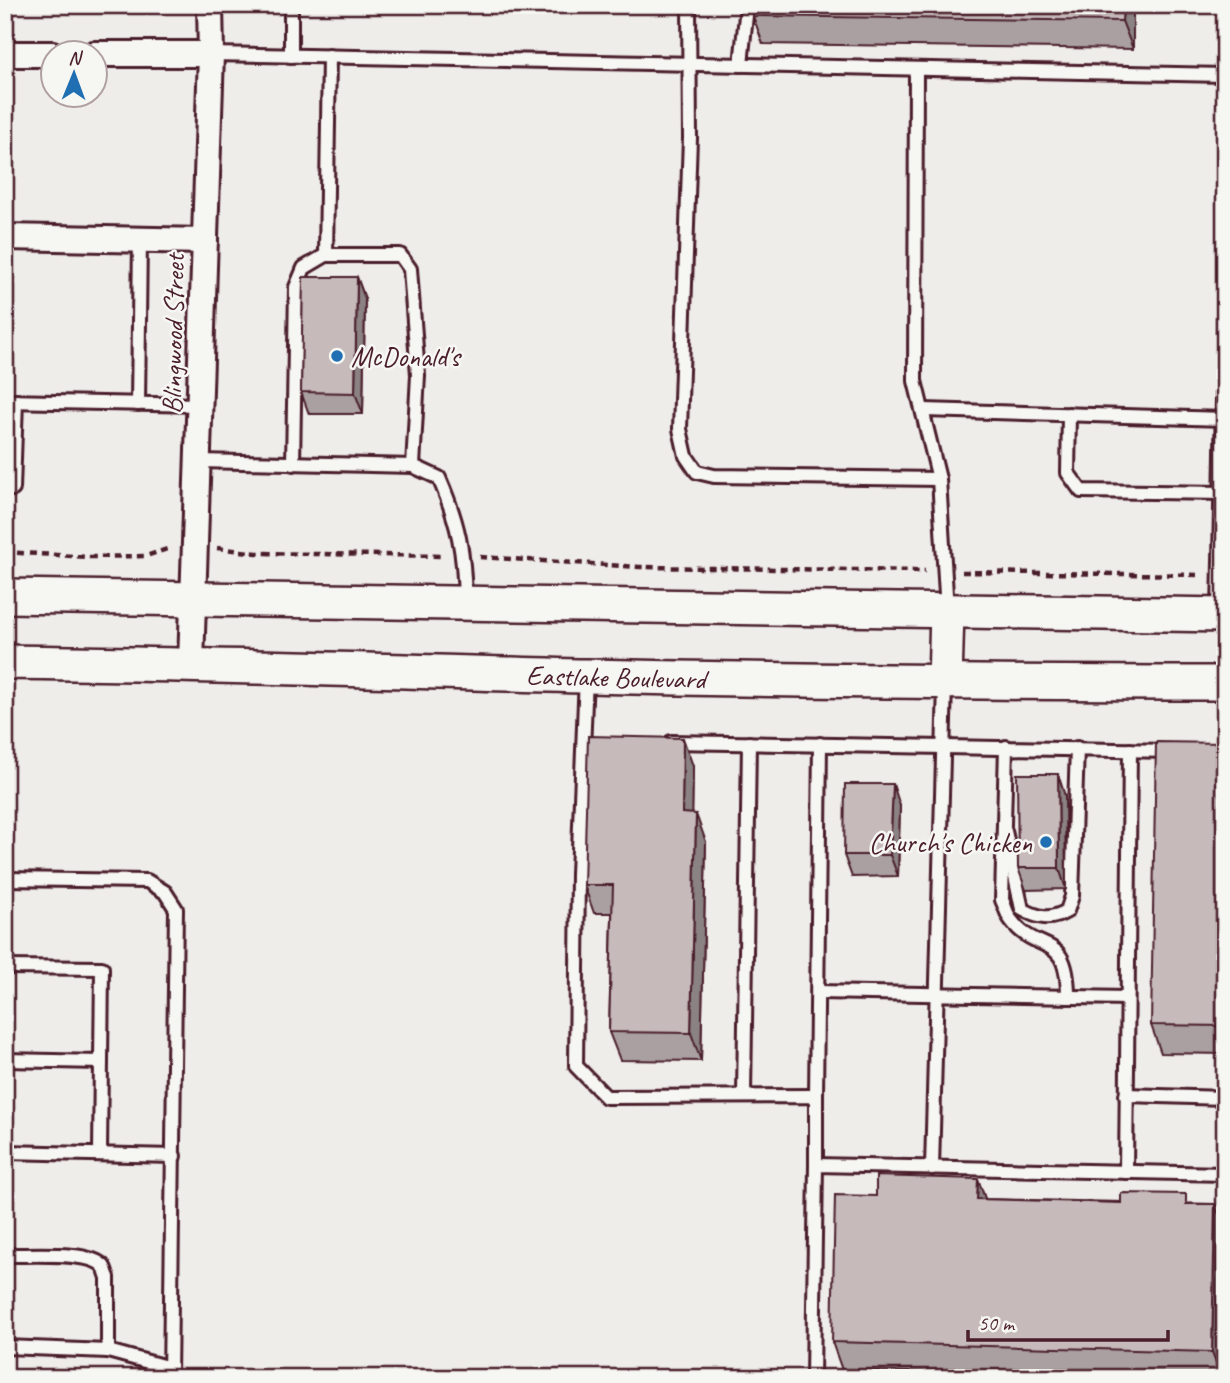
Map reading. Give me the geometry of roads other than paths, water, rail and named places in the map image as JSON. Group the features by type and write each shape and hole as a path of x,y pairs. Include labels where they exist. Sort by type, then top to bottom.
{"main road":[{"path":"5,596 1222,615"},
{"path":"945,682 947,611"},
{"name":"Eastlake Boulevard","path":"5,662 191,664 586,676 1225,683"}],"street":[{"name":"Blingwood Street","path":"191,664 201,405 211,54 210,5"},
{"path":"5,54 38,54"},
{"path":"108,54 211,54"},
{"path":"5,237 205,241"}],"lane":[{"path":"291,56 292,5"},
{"path":"689,5 690,138 680,429 686,456 697,472 715,476 939,479"},
{"path":"741,65 747,5"},
{"path":"211,54 1225,75"},
{"path":"326,255 329,56"},
{"path":"916,69 915,381 939,479 947,611"},
{"path":"138,404 140,239"},
{"path":"293,464 296,287 304,268 326,255 400,255 410,269 418,375 413,466"},
{"path":"1222,615 1219,576 1223,493 1225,293"},
{"path":"5,489 13,489 11,401 201,405"},
{"path":"924,410 1224,419"},
{"path":"1069,414 1068,473 1080,491 1223,493"},
{"path":"199,461 413,466 439,478 453,510 464,556 465,602"},
{"path":"586,676 578,874 576,1066 606,1097 816,1096"},
{"path":"932,1168 945,682"},
{"path":"583,740 597,741"},
{"path":"652,742 1184,751"},
{"path":"744,1095 749,743"},
{"path":"813,1378 820,744"},
{"path":"1006,747 1006,831 1002,900 1011,920 1029,936 1061,954 1068,975 1068,997"},
{"path":"1006,831 1022,909 1036,917 1056,918 1067,911 1072,897 1077,748"},
{"path":"1126,1172 1129,750"},
{"path":"5,879 147,881 166,892 176,909 170,1373 108,1351 5,1347"},
{"path":"5,967 102,968 100,1154"},
{"path":"818,992 1127,998"},
{"path":"5,1060 101,1062"},
{"path":"1126,1096 1225,1098"},
{"path":"5,1152 174,1156"},
{"path":"816,1166 1225,1174"},
{"path":"5,1255 80,1256 93,1259 104,1267 107,1278 108,1351"}],"place":[{"name":"McDonald's","path":"337,356"},
{"name":"Church's Chicken","path":"1046,842"}]}
